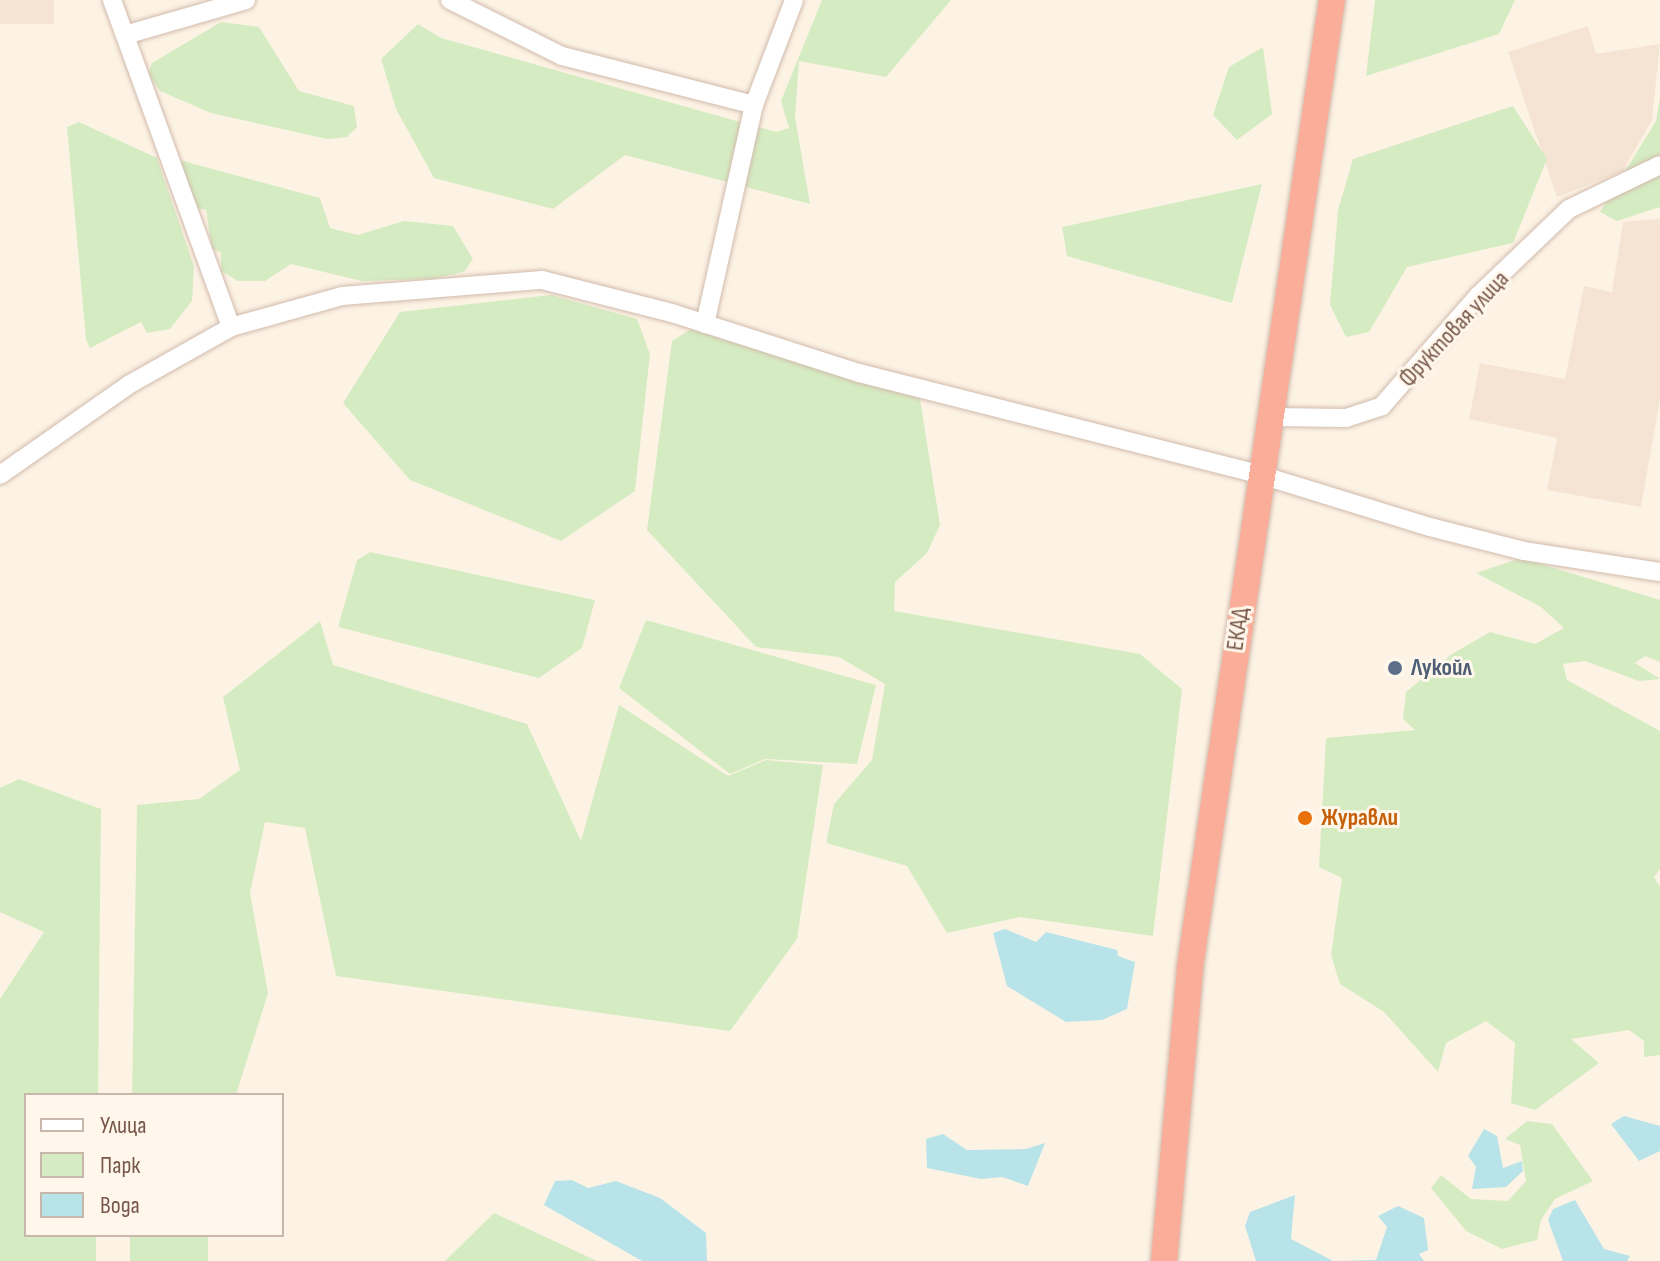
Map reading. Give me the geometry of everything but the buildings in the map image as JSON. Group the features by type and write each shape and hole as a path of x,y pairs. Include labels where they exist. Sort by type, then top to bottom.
{"highway":[{"name":"ЕКАД","path":"1164,1261 1190,967 1332,0"}],"street":[{"path":"112,0 231,327"},
{"path":"125,35 246,0"},
{"path":"450,0 562,56 754,105"},
{"path":"705,324 754,105 794,0"},
{"name":"Фруктовая улица","path":"1271,417 1332,424 1382,406 1479,295 1569,209 1660,165"},
{"path":"0,475 130,384 231,327 342,296 542,280 705,324 859,373 1261,475 1511,547 1660,572"}],"shaded area":[{"path":"0,0 54,0 54,24 0,24"},
{"path":"1588,26 1596,54 1660,44 1652,120 1623,171 1557,197 1508,52"},
{"path":"1660,219 1660,398 1641,507 1547,490 1557,438 1469,419 1480,363 1565,379 1584,286 1612,292 1623,222"}],"green space":[{"path":"822,0 951,0 886,77 799,61 795,117 810,204 625,155 553,209 434,178 396,109 381,59 418,24 441,38 776,132 789,128 781,101"},
{"path":"1375,0 1515,0 1499,34 1366,76"},
{"path":"221,22 259,27 299,91 354,106 357,127 347,137 327,139 211,113 160,91 148,74 152,63"},
{"path":"1263,47 1272,114 1237,140 1213,115 1229,67"},
{"path":"1660,97 1660,207 1617,221 1600,212 1656,121"},
{"path":"1513,106 1547,159 1513,243 1407,267 1369,332 1346,337 1330,305 1338,210 1353,159"},
{"path":"79,122 157,158 194,267 192,301 170,329 147,333 141,322 90,348 86,340 67,127"},
{"path":"179,160 320,198 330,228 358,235 404,221 453,226 473,259 464,272 431,279 362,281 291,264 265,281 238,281 221,271 221,252 212,249 206,210 191,207"},
{"path":"1262,184 1232,303 1067,256 1062,227"},
{"path":"551,295 637,319 650,354 635,491 561,541 410,480 343,403 400,312"},
{"path":"691,329 920,399 940,525 927,553 895,582 894,611 1140,654 1182,689 1153,936 1020,917 947,933 907,866 826,843 834,804 872,760 885,684 839,657 756,647 647,530 672,341"},
{"path":"370,552 595,600 582,648 539,678 338,627 357,560"},
{"path":"1521,558 1660,600 1660,662 1645,656 1635,663 1660,679 1639,681 1585,661 1563,664 1567,680 1660,731 1660,869 1654,877 1660,887 1660,1055 1644,1057 1644,1041 1629,1030 1571,1039 1599,1063 1535,1110 1511,1103 1515,1043 1486,1021 1446,1043 1438,1072 1384,1012 1340,984 1331,955 1342,878 1319,867 1326,738 1415,730 1403,719 1406,692 1452,654 1490,632 1535,644 1564,628 1541,607 1476,573"},
{"path":"646,620 876,685 857,764 765,759 730,774 619,688"},
{"path":"320,621 333,665 527,724 581,841 619,705 728,776 766,760 823,765 797,939 730,1031 336,976 305,828 265,822 250,893 268,993 237,1093 132,1093 137,805 199,799 240,770 223,697"},
{"path":"19,779 101,809 98,1093 24,1093 24,1237 96,1237 96,1261 0,1261 0,999 44,932 0,912 0,788"},
{"path":"1527,1121 1552,1124 1593,1181 1555,1199 1541,1220 1537,1240 1502,1249 1466,1231 1431,1188 1441,1175 1471,1199 1508,1201 1526,1181 1520,1145 1505,1139"},
{"path":"494,1213 597,1261 445,1261"},
{"path":"130,1237 208,1237 208,1261 130,1261"}],"water":[{"path":"1005,929 1036,942 1046,932 1117,950 1118,956 1135,962 1127,1009 1102,1020 1066,1022 1007,986 993,933"},
{"path":"1624,1116 1660,1126 1660,1151 1639,1161 1611,1124"},
{"path":"1484,1129 1497,1136 1503,1168 1522,1161 1523,1171 1506,1187 1472,1189 1476,1167 1468,1156"},
{"path":"943,1134 967,1150 1026,1149 1045,1143 1028,1186 1002,1177 981,1179 927,1168 926,1139"},
{"path":"572,1180 588,1188 616,1181 660,1198 706,1233 707,1261 642,1261 544,1205 555,1181"},
{"path":"1295,1195 1291,1239 1333,1261 1256,1261 1245,1226 1250,1212"},
{"path":"1575,1200 1604,1249 1630,1256 1627,1261 1563,1261 1548,1220 1553,1209"},
{"path":"1398,1206 1424,1218 1428,1250 1419,1254 1424,1261 1333,1261 1376,1260 1387,1227 1378,1216"}],"place":[{"name":"Лукойл","path":"1395,668"},
{"name":"Журавли","path":"1305,818"}]}
